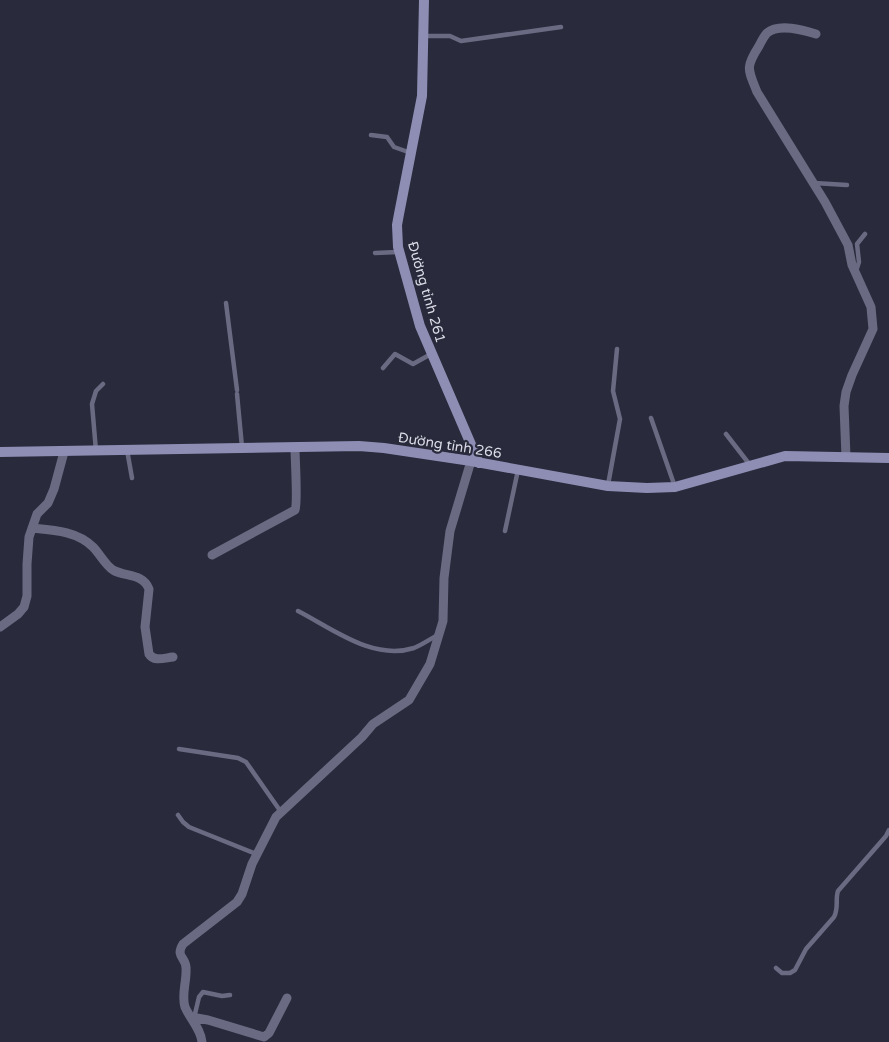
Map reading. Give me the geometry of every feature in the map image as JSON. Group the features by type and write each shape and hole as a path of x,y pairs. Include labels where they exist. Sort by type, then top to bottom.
{"main road":[{"name":"Đường tỉnh 261","path":"424,0 422,96 398,225 399,252 420,326 475,462"},
{"name":"Đường tỉnh 266","path":"0,452 359,446 475,462 608,486 648,488 675,487 785,456 889,458"}],"street":[{"path":"816,34 795,28 774,29 767,33 748,63 749,72 757,92 848,245 855,272 871,307 873,329 846,392 844,406 846,457"},
{"path":"212,555 294,510 297,504 295,448"},
{"path":"0,627 21,612 28,596 27,564 29,536 37,514 48,502 54,489 64,452"},
{"path":"202,1042 193,1018 185,1007 187,967 180,954 180,950 183,944 237,902 242,894 256,854 280,812 362,737 373,724 409,700 430,664 439,634 444,611 444,578 450,531 475,462"},
{"path":"32,528 61,531 85,540 93,546 111,569 131,575 147,584 149,589 145,627 148,654 158,659 173,657"},
{"path":"193,1018 264,1037 269,1033 287,998"}],"lane":[{"path":"424,36 450,36 461,41 560,27"},
{"path":"371,134 387,137 394,147 410,153"},
{"path":"812,183 847,185"},
{"path":"855,272 859,262 857,244 865,234"},
{"path":"376,253 399,252"},
{"path":"226,303 242,449"},
{"path":"608,486 620,419 613,391 617,349"},
{"path":"383,368 395,354 413,364 431,354"},
{"path":"96,451 92,404 96,391 103,384"},
{"path":"651,418 675,487"},
{"path":"726,434 750,465"},
{"path":"127,450 132,478"},
{"path":"505,531 518,470"},
{"path":"298,611 357,643 382,651 401,651 415,648 439,634"},
{"path":"179,749 238,758 246,762 280,812"},
{"path":"178,815 189,827 256,854"},
{"path":"776,968 782,974 795,970 806,948 834,917 837,910 838,891 886,836 889,830"},
{"path":"193,1018 199,997 203,992 222,996 230,995"}]}
